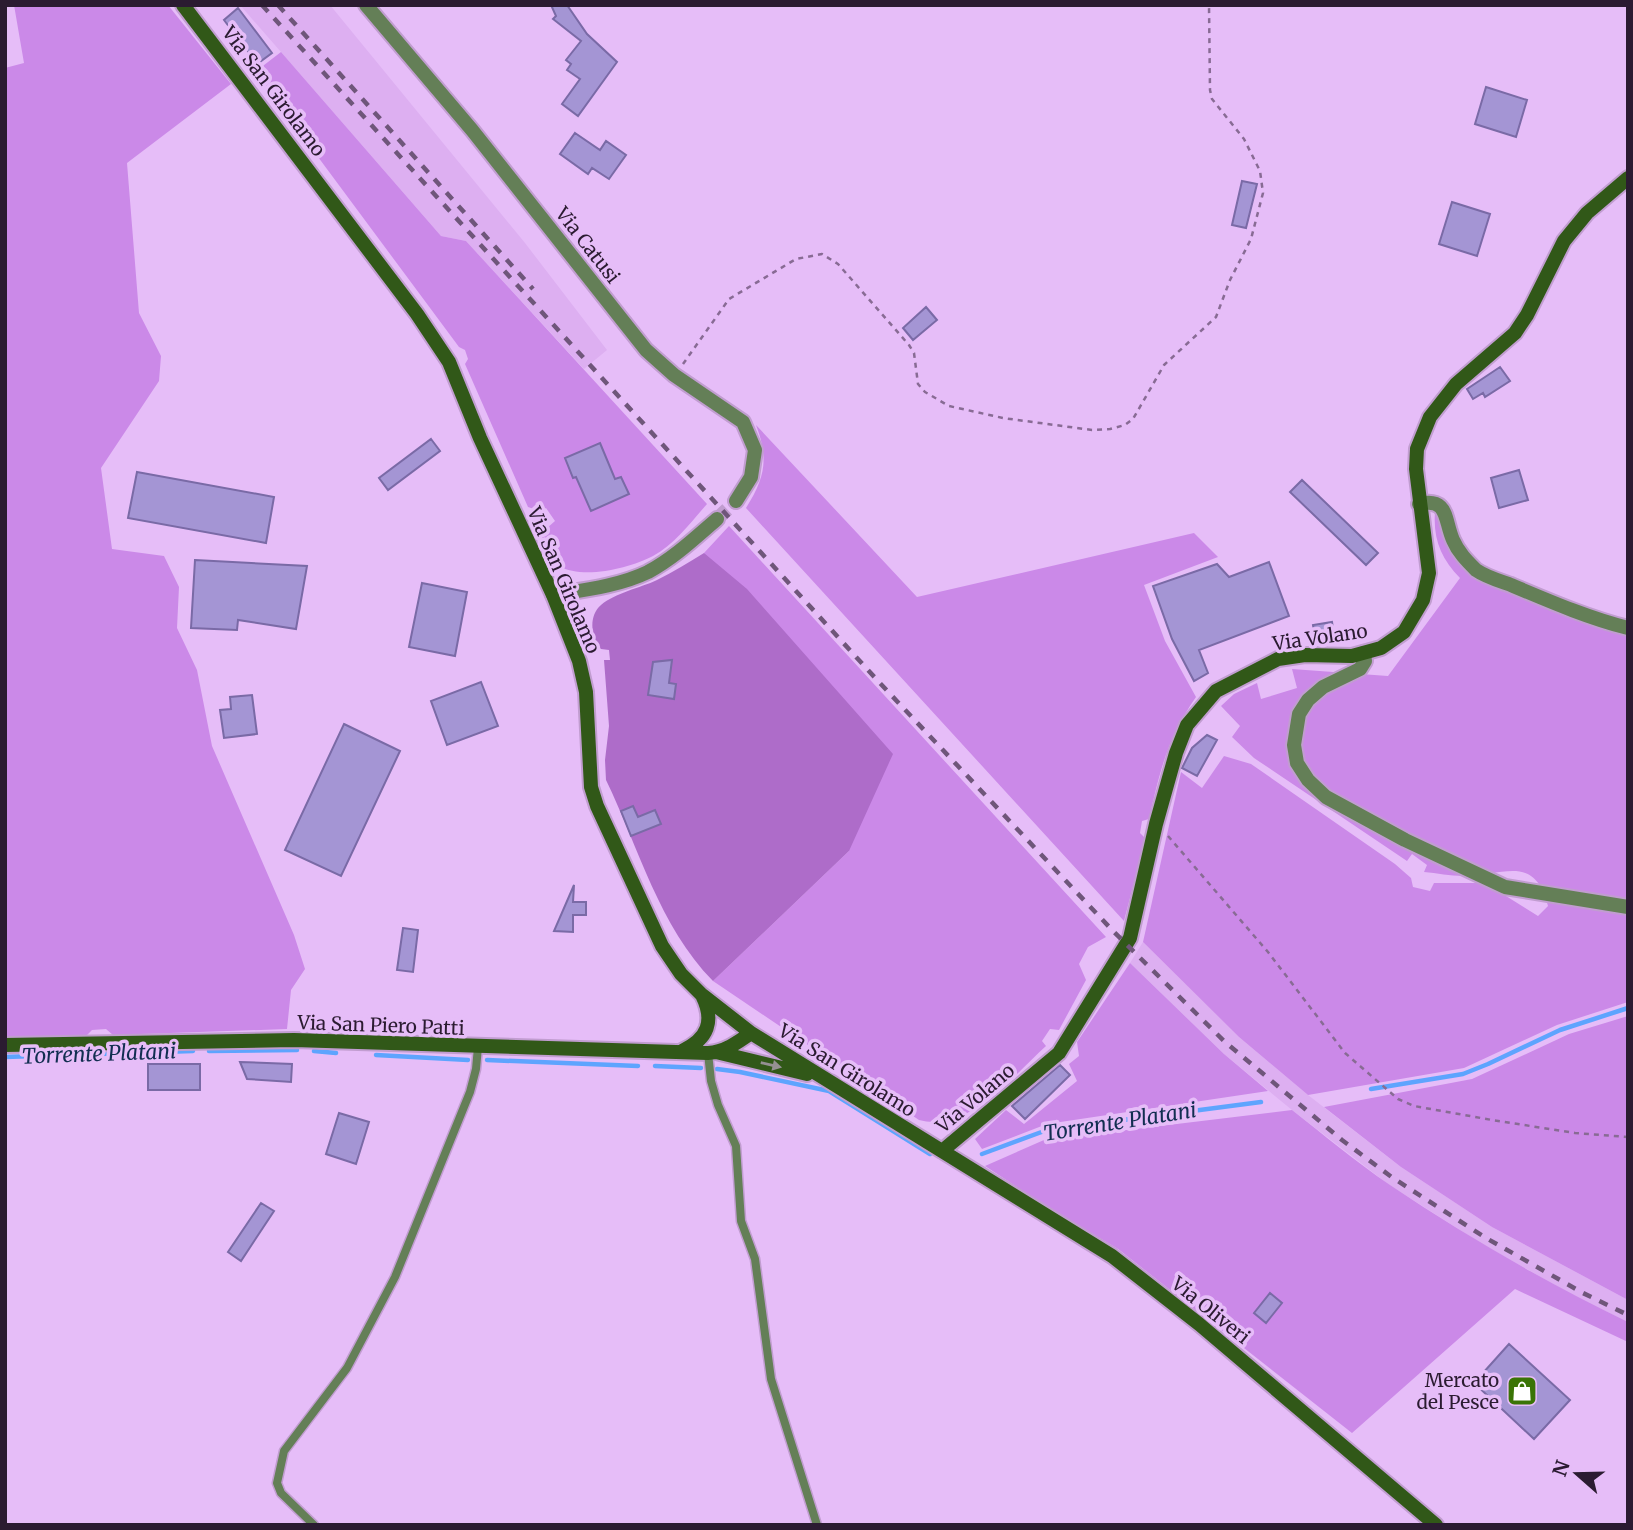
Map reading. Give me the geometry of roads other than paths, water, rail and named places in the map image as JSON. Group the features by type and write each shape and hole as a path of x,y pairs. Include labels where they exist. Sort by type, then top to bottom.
{"street":[{"name":"Via San Girolamo","path":"183,5 401,291 449,362 579,661 586,692 591,787 597,806 662,946 681,974 701,994 751,1033 942,1151"},
{"name":"Via Catusi","path":"366,5 472,131 646,350 674,375 743,422 755,450 751,477 736,501"},
{"name":"Via Volano","path":"942,1151 1059,1053 1130,938 1156,824 1187,725 1216,691 1278,659 1305,655 1352,656 1381,648 1404,632 1423,600 1429,573 1416,469 1418,449 1430,417 1456,384 1515,333 1527,315 1564,241 1587,213 1628,178"},
{"path":"1419,504 1430,501 1443,509 1453,541 1464,558 1480,573 1628,628"},
{"path":"553,596 609,585 646,573 678,553 717,519"},
{"path":"1364,653 1365,661 1360,669 1324,687 1308,700 1299,714 1294,746 1297,764 1308,780 1326,797 1393,834 1505,887 1628,907"},
{"path":"680,1052 692,1046 707,1028 708,1007 701,994"},
{"name":"Via San Piero Patti","path":"5,1045 294,1040 712,1052 735,1045 751,1033"},
{"path":"712,1052 824,1079"},
{"name":"Via Oliveri","path":"942,1151 1112,1256 1199,1324 1436,1525"}],"lane":[{"path":"314,1525 281,1493 277,1483 284,1451 347,1368 395,1277 470,1092 478,1047"},
{"path":"712,1052 711,1081 736,1146 741,1221 755,1259 771,1379 817,1525"}],"waterway":[{"name":"Torrente Platani","path":"1371,1089 1463,1074 1560,1030 1628,1008"},
{"name":"Torrente Platani","path":"209,1051 297,1050"},
{"name":"Torrente Platani","path":"5,1057 193,1051"},
{"name":"Torrente Platani","path":"314,1051 336,1053"},
{"name":"Torrente Platani","path":"376,1055 468,1060"},
{"name":"Torrente Platani","path":"487,1060 638,1066"},
{"name":"Torrente Platani","path":"655,1066 701,1068"},
{"name":"Torrente Platani","path":"717,1069 829,1091 930,1154"},
{"name":"Torrente Platani","path":"982,1154 1047,1130 1261,1102"}],"tunnel":[{"path":"717,519 736,501"}],"railway":[{"path":"262,5 878,681 1113,931 1224,1041 1342,1140 1393,1178 1486,1238 1583,1293 1628,1315"},
{"path":"278,5 533,289"}],"place":[{"name":"Mercato del Pesce","path":"1522,1391"}]}
